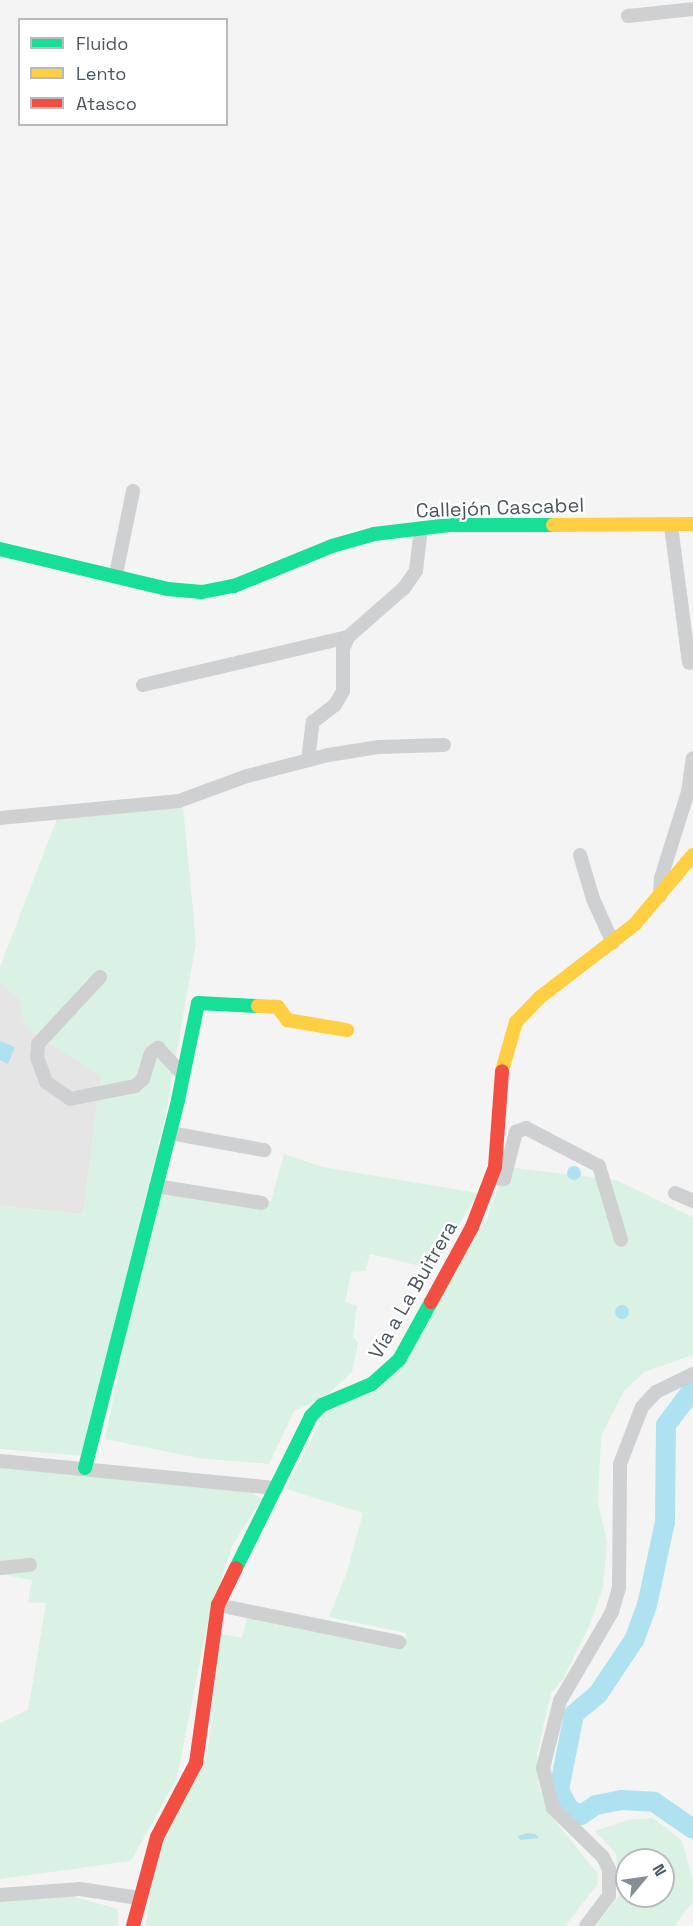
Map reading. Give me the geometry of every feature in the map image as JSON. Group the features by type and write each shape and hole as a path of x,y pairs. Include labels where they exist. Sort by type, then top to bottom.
{"street":[{"path":"628,16 693,9"},
{"path":"116,574 133,491"},
{"name":"Callejón Cascabel","path":"0,549 33,561 116,574 168,589 202,592 234,586 332,546 374,534 421,528 693,524"},
{"path":"671,526 688,663"},
{"path":"308,760 313,722 335,705 343,691 343,649 348,637 404,588 416,571 421,528"},
{"path":"143,685 348,637"},
{"path":"0,818 179,801 247,776 308,760 367,748 444,745"},
{"path":"660,897 661,878 688,792 693,759"},
{"path":"580,855 593,899 613,943"},
{"name":"Vía a La Buitrera","path":"133,1926 138,1898 157,1837 196,1763 218,1605 277,1488 310,1416 322,1406 372,1384 399,1360 472,1227 492,1178 502,1070 508,1040 516,1022 539,998 613,943 660,897 693,855"},
{"path":"100,977 38,1044 37,1057 46,1082 70,1099 135,1086 143,1079 151,1053 158,1048 183,1075"},
{"path":"85,1468 170,1133 198,1003 278,1007 287,1020 347,1030"},
{"path":"492,1178 504,1179 518,1128 537,1133 599,1166 621,1240"},
{"path":"170,1133 264,1150"},
{"path":"156,1186 262,1203"},
{"path":"675,1193 693,1201"},
{"path":"586,1926 609,1896 609,1869 603,1857 553,1808 543,1768 560,1701 612,1612 619,1587 620,1464 642,1407 656,1392 693,1374"},
{"path":"0,1461 277,1488"},
{"path":"0,1568 30,1565"},
{"path":"218,1605 399,1642"},
{"path":"0,1895 80,1889 138,1898"}],"shaded area":[{"path":"0,982 19,999 26,1028 101,1076 83,1214 0,1206"}],"green space":[{"path":"183,806 196,943 165,1118 82,1456 0,1449 0,1206 83,1214 101,1076 26,1028 19,999 0,982 0,967 60,811"},
{"path":"284,1154 323,1167 478,1193 433,1269 370,1254 365,1271 351,1272 345,1302 357,1306 353,1337 358,1343 352,1372 325,1397 294,1411 269,1464 198,1458 105,1439 157,1185 271,1201"},
{"path":"505,1167 616,1180 693,1217 693,1355 644,1372 624,1391 601,1436 598,1502 607,1542 603,1588 590,1624 563,1679 551,1693 537,1754 538,1782 547,1811 598,1874 597,1885 565,1926 146,1926 155,1861 178,1809 202,1770 209,1743 221,1634 242,1638 247,1617 405,1643 406,1633 329,1617 347,1572 363,1513 286,1489 323,1416 346,1400 376,1392 394,1374 488,1216"},
{"path":"0,1466 250,1492 262,1499 233,1544 209,1616 177,1778 131,1861 0,1879 0,1723 28,1710 46,1603 28,1602 32,1580 0,1574"},
{"path":"653,1818 682,1841 693,1880 693,1902 674,1926 595,1926 615,1901 615,1908 675,1908 675,1848 615,1848 615,1853 595,1831 628,1820"},
{"path":"61,1893 118,1909 118,1926 0,1926 0,1899"}],"water":[{"path":"0,1041 15,1047 8,1064 0,1060"},
{"path":"571,1166 577,1166 581,1173 577,1180 571,1180 567,1176 567,1170"},
{"path":"619,1305 625,1305 629,1312 625,1319 619,1319 615,1315 615,1309"},
{"path":"527,1833 535,1834 539,1838 520,1840 518,1836"}],"waterway":[{"path":"693,1389 666,1425 665,1522 647,1605 634,1640 598,1694 574,1714 559,1790 569,1809 581,1815 596,1805 621,1800 654,1802 693,1829"}],"traffic: fast":[{"path":"0,549 168,589 202,592 234,586 332,546 374,534 449,525 553,525"},
{"path":"85,1468 178,1100 198,1003 258,1006"},
{"path":"236,1568 311,1416 322,1405 372,1384 399,1360 431,1302"}],"traffic: slow":[{"path":"553,525 693,524"},
{"path":"502,1071 516,1022 539,998 635,924 693,855"},
{"path":"258,1006 278,1007 287,1020 347,1030"}],"traffic: jam":[{"path":"431,1302 472,1227 495,1167 502,1071"},
{"path":"133,1926 157,1837 196,1763 218,1605 236,1568"}]}
